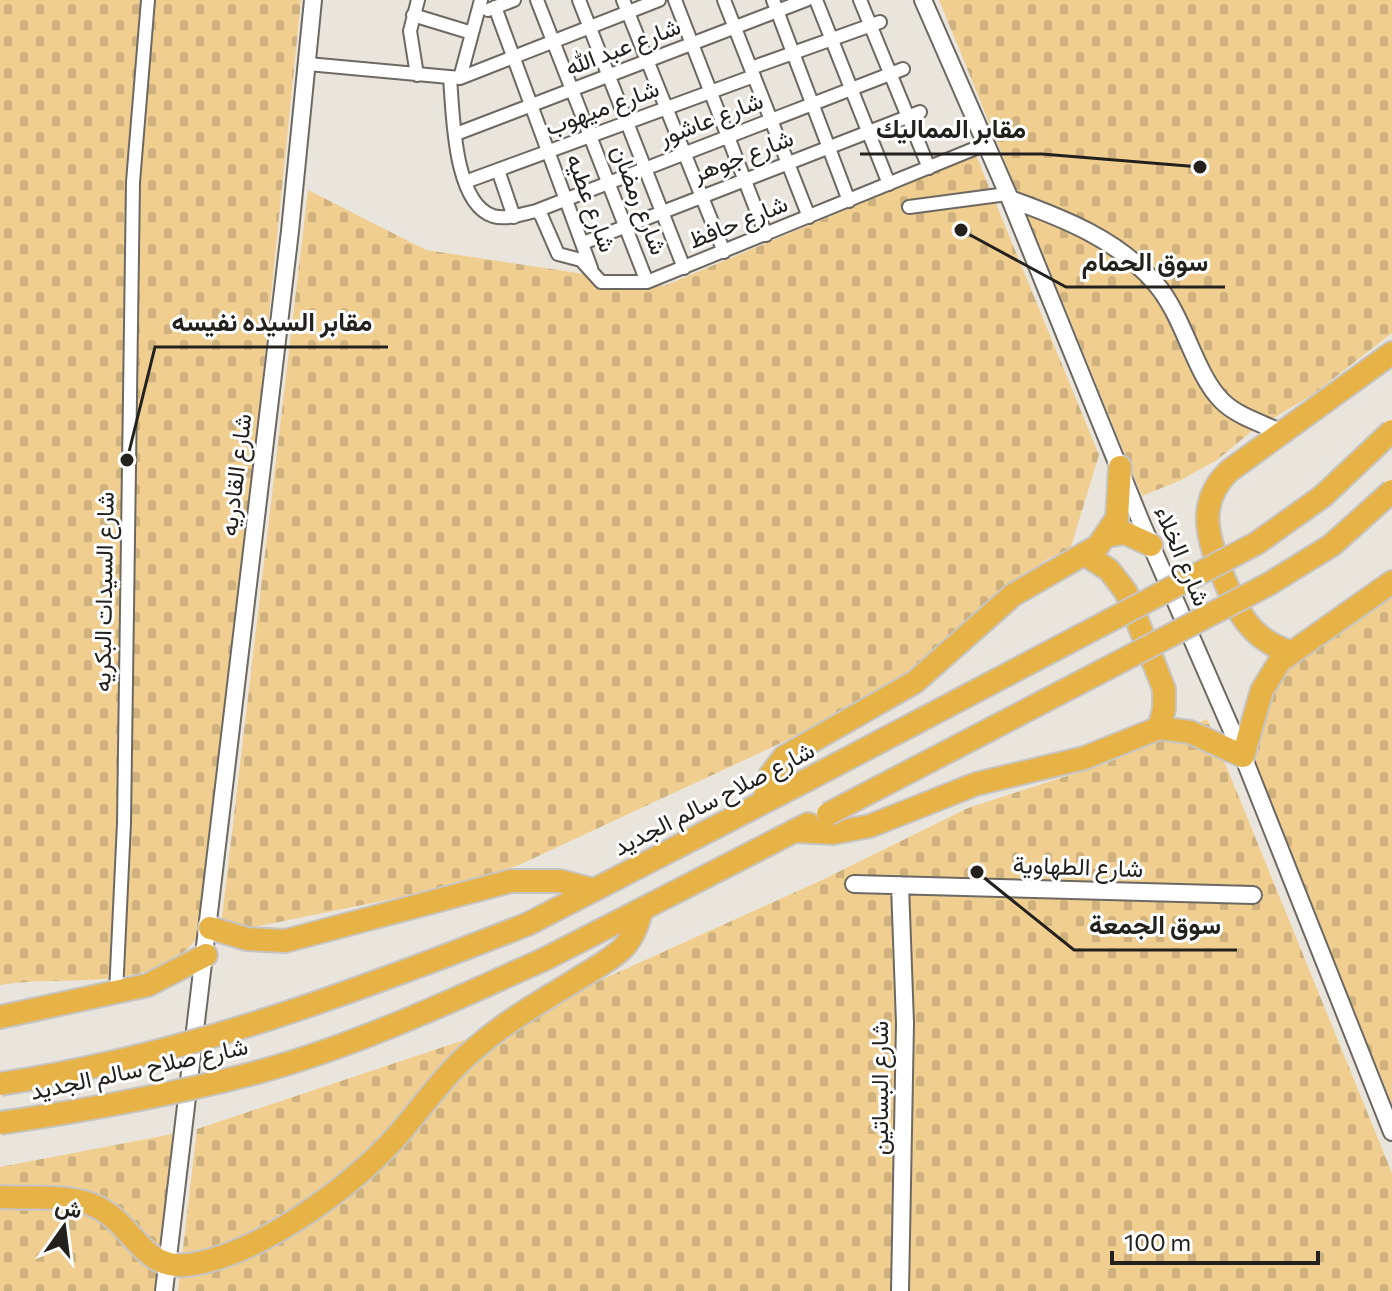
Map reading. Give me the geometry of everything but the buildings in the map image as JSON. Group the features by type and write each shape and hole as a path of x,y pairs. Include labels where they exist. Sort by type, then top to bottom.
{"highway":[{"path":"1290,652 1265,642 1244,623 1211,546 1206,526 1208,504 1222,478 1280,432 1392,353"},
{"name":"شارع صلاح سالم الجديد","path":"0,1084 110,1064 241,1029 356,991 528,924 1257,543 1323,496 1392,431"},
{"path":"764,802 769,777 784,757 915,682 1013,595 1086,555 1106,536 1117,518 1120,467"},
{"name":"شارع صلاح سالم الجديد","path":"0,1123 128,1102 264,1070 417,1015 545,959 1269,584 1332,545 1392,491"},
{"path":"1106,536 1125,533 1151,545"},
{"path":"1086,555 1109,570 1126,592 1164,689 1164,709 1159,728"},
{"path":"794,831 833,833 870,826 976,784 1084,758 1159,728 1190,732 1243,756 1262,690 1273,670 1290,652 1351,615 1392,582"},
{"path":"210,928 247,939 285,941 511,881 560,881 594,890"},
{"path":"0,1197 88,1203 110,1214 149,1255 167,1266 196,1264 243,1246 291,1222 337,1193 377,1157 441,1081 474,1049 512,1020 616,954 633,934 642,909"},
{"path":"0,1017 116,993 163,979 206,955"}],"street":[{"name":"شارع السيدات البكريه","path":"116,993 124,823 133,182 148,0"},
{"name":"شارع القادريه","path":"164,1291 210,928 236,670 313,0"},
{"path":"417,75 411,39 418,0"},
{"path":"481,0 455,78 456,134 465,182 486,213 514,217 498,170"},
{"path":"477,13 514,0"},
{"name":"شارع رمضان","path":"537,0 647,282"},
{"path":"579,0 684,268"},
{"path":"308,64 455,78 589,26 625,6 659,0"},
{"path":"675,0 766,235"},
{"path":"724,0 809,217"},
{"name":"شارع عبد الله","path":"456,134 735,27 775,6 806,0"},
{"path":"816,0 889,184"},
{"path":"860,0 875,24 890,74 929,168"},
{"name":"شارع الخلاء","path":"923,0 1009,196 1151,545 1243,756 1392,1132"},
{"path":"625,6 724,252"},
{"path":"775,6 849,201"},
{"name":"شارع عطيه","path":"495,7 595,279"},
{"path":"413,15 472,33"},
{"name":"شارع ميهوب","path":"465,182 711,92 793,53 875,24"},
{"name":"شارع عاشور","path":"514,217 903,69"},
{"name":"شارع جوهر","path":"583,243 920,112"},
{"name":"شارع حافظ","path":"595,279 616,285 647,282 986,144"},
{"path":"909,207 1009,196 1082,228 1131,259 1173,306 1220,399 1237,412 1280,432"},
{"path":"536,211 541,215 558,254 581,260 595,279"},
{"name":"شارع الطهاوية","path":"854,884 1253,895"},
{"name":"شارع البساتين","path":"900,885 905,1023 900,1291"}],"green space":[{"path":"0,0 301,0 208,920 191,945 169,962 144,972 116,978 0,985"},
{"path":"939,0 1392,0 1392,333 1312,395 1253,430 1217,460 1181,480 1142,496"},
{"path":"976,155 1099,455 1070,550 1049,558 1003,591 926,665 854,709 519,865 446,888 220,934 308,190 426,250 664,286"},
{"path":"1392,591 1392,1104 1237,727 1286,670"},
{"path":"1207,719 1392,1173 1392,1291 178,1291 197,1129 482,1034 822,880 968,808 1107,763"},
{"path":"178,1133 158,1291 0,1291 0,1167"}],"place":[{"name":"مقابر المماليك","path":"1200,167"},
{"name":"سوق الحمام","path":"961,230"},
{"name":"مقابر السيده نفيسه","path":"127,460"},
{"name":"سوق الجمعة","path":"977,872"}]}
